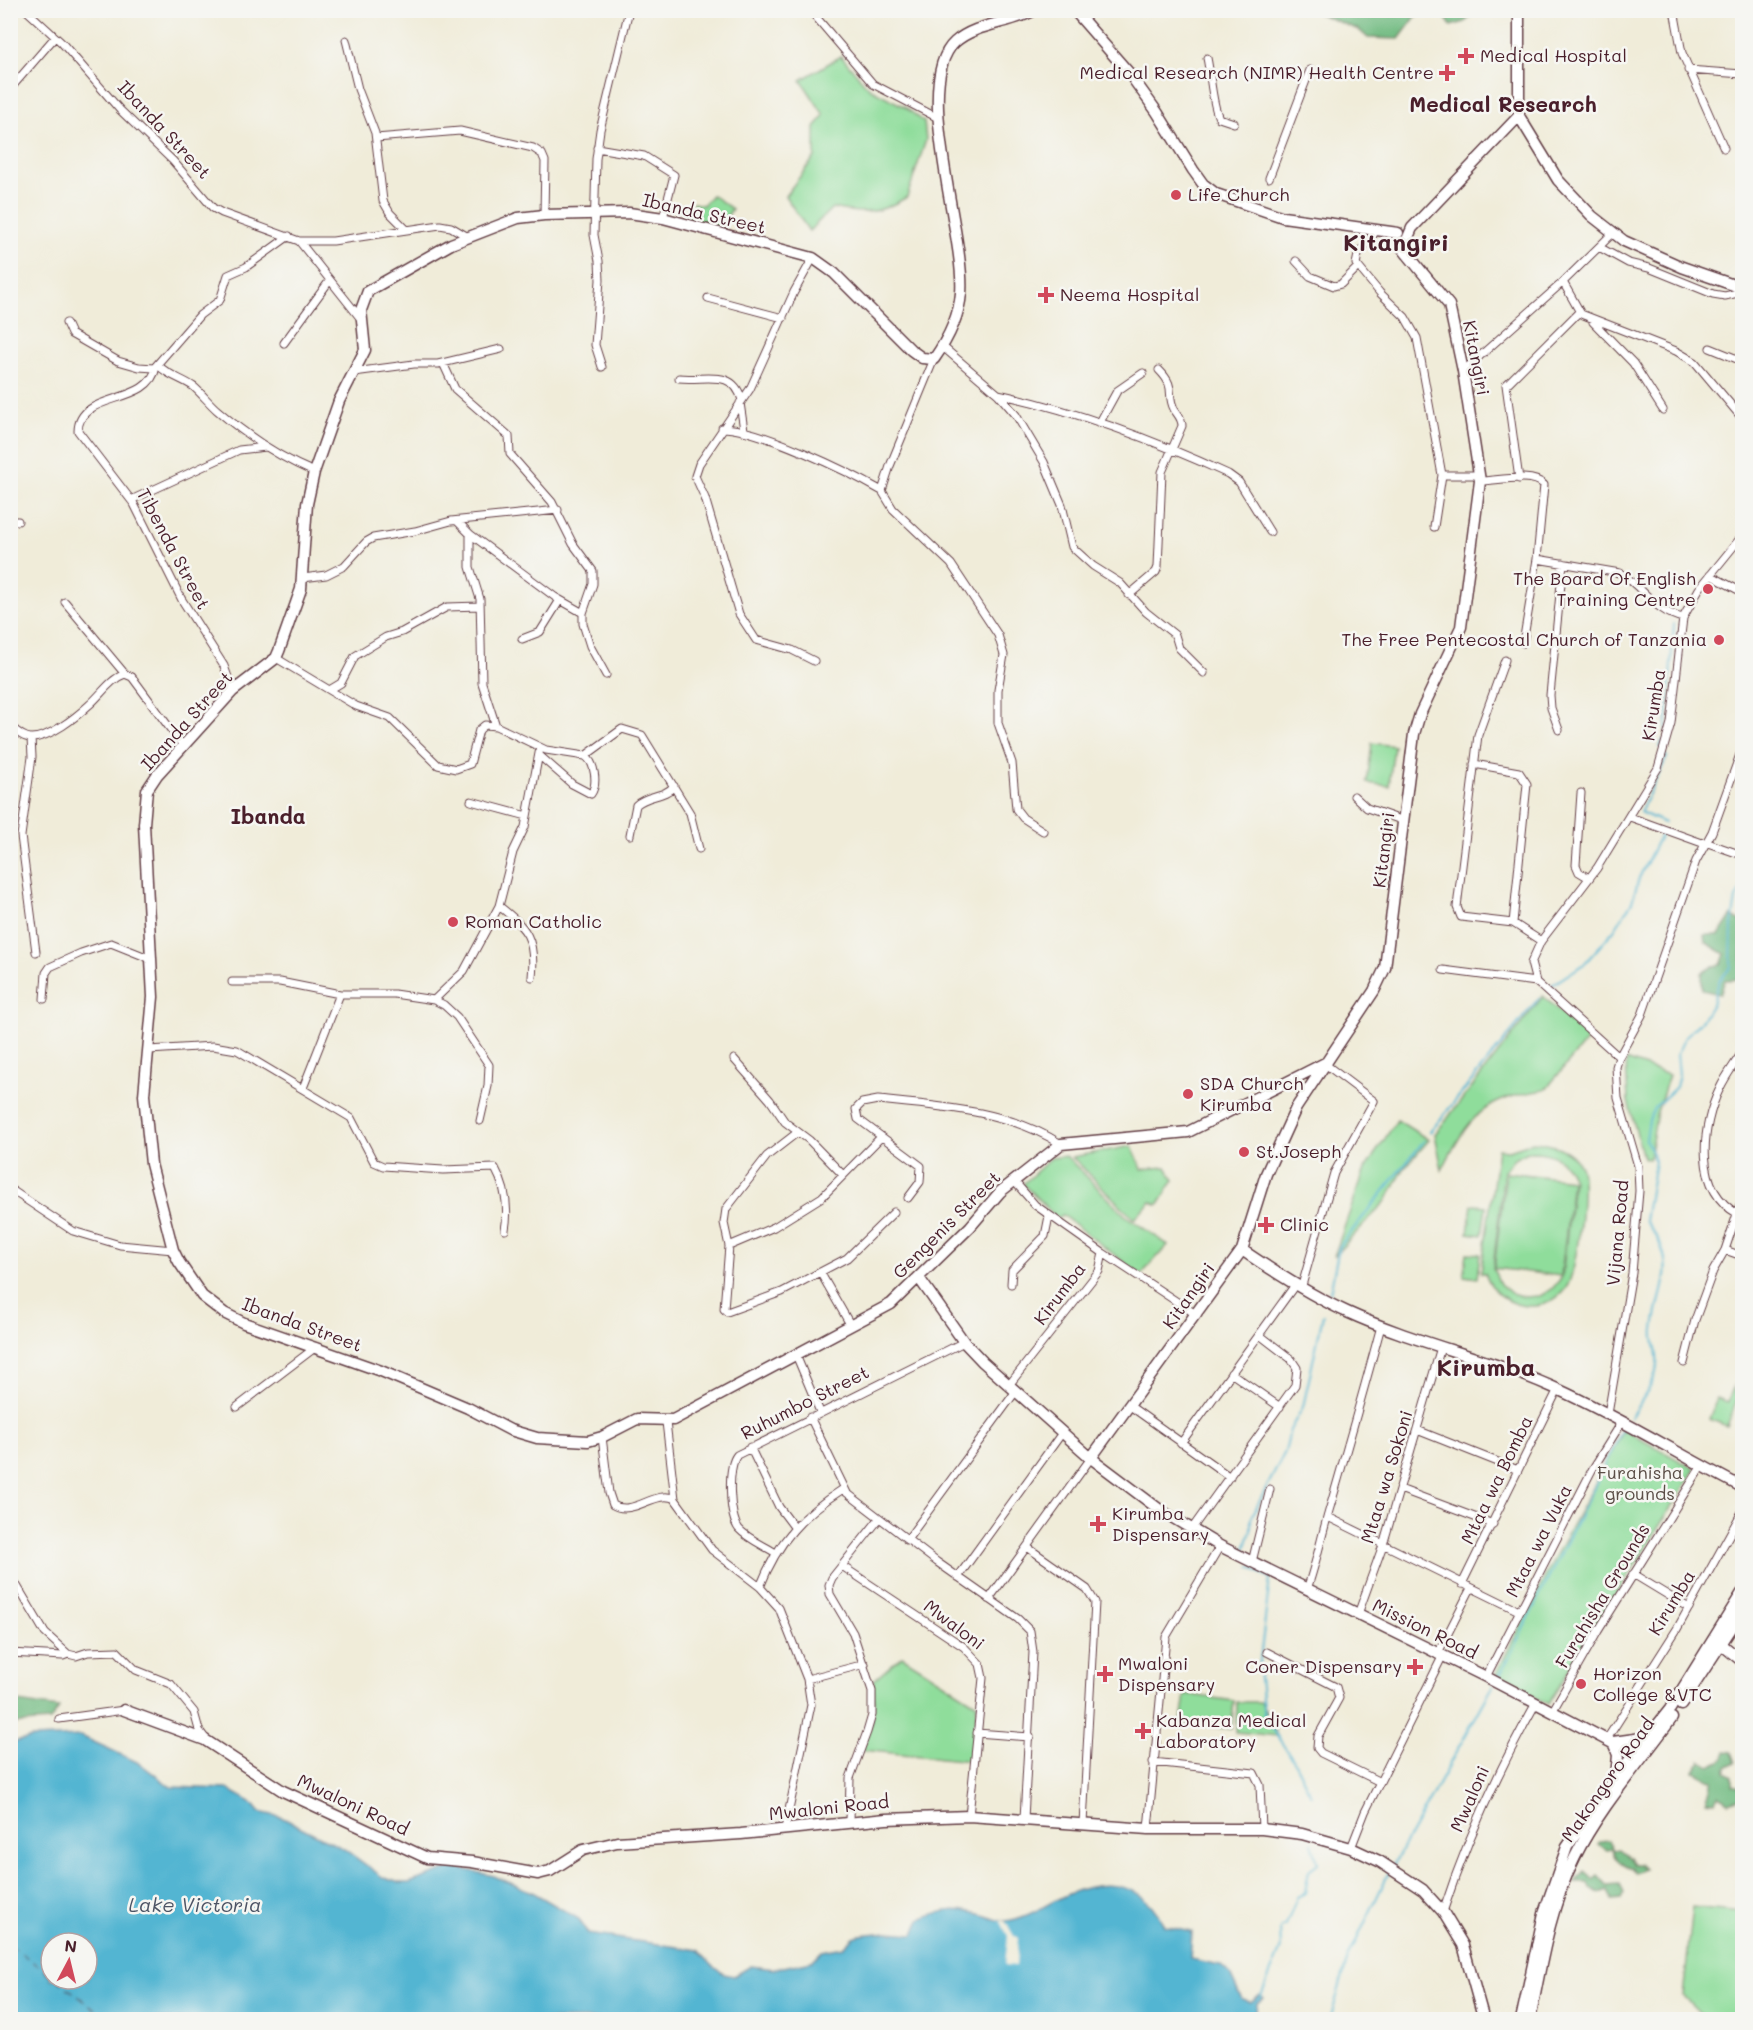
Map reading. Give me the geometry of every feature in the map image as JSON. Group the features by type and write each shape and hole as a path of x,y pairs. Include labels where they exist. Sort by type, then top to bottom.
{"street":[{"name":"Ibanda Street","path":"26,10 56,37 120,110 173,161 213,208 240,221 299,241"},
{"path":"602,367 595,345 600,280 594,235 597,148 629,10"},
{"path":"810,10 873,84 938,118"},
{"path":"882,491 934,360 950,336 959,307 962,272 938,118 939,83 945,59 954,42 973,32 1021,18 1035,10"},
{"path":"1074,10 1129,74 1163,120 1203,184 1216,194 1283,217 1399,238"},
{"path":"1519,10 1519,116 1558,180 1612,234 1642,251 1743,290"},
{"path":"1674,10 1682,53 1688,70 1724,148"},
{"path":"10,89 56,37"},
{"path":"346,40 358,89 373,121 383,201 390,213 406,229"},
{"path":"1207,58 1214,88 1215,110 1220,118 1234,123"},
{"path":"1269,178 1310,70"},
{"path":"1688,70 1743,74"},
{"path":"1434,527 1442,475 1415,333 1405,317 1380,293 1355,261 1358,255 1399,238 1519,116"},
{"path":"376,138 460,131 533,147 541,153 545,161 544,215"},
{"path":"597,148 644,156 674,175 663,218"},
{"name":"Ibanda Street","path":"602,1437 574,1442 537,1438 510,1430 430,1392 316,1347 244,1323 224,1313 202,1296 173,1250 151,1164 144,1095 153,997 144,831 145,800 157,775 233,691 276,658 298,600 303,578 307,504 314,472 339,401 365,350 361,320 363,300 368,291 395,274 468,237 518,218 544,215 629,213 663,218 813,258 834,273 911,350 922,358 934,360"},
{"path":"299,241 333,241 446,225 468,237"},
{"path":"1463,371 1563,282 1612,234"},
{"path":"158,366 200,315 220,300 228,275 246,267 289,236"},
{"name":"Kitangiri","path":"1091,1458 1242,1250 1273,1158 1296,1108 1374,991 1385,968 1414,734 1420,714 1455,643 1462,619 1480,478 1463,371 1449,305 1399,238"},
{"path":"299,241 361,320"},
{"path":"1599,247 1622,260 1713,294 1725,296 1743,290"},
{"path":"813,258 759,373 699,464 695,476 710,514 739,614 760,644 792,650 814,661"},
{"path":"1296,261 1310,276 1334,286 1341,284 1358,267"},
{"path":"284,343 330,280"},
{"path":"1563,282 1575,301 1578,313"},
{"path":"708,298 783,318"},
{"path":"1578,313 1684,356 1706,374 1725,400 1743,418"},
{"path":"1519,479 1506,385 1578,313"},
{"path":"1589,318 1633,363 1663,410"},
{"path":"66,323 71,334 118,361 139,368 158,366 192,386 219,412 266,447 314,472"},
{"path":"943,347 998,394 1016,415 1044,462 1062,505 1072,547 1093,566 1120,583 1146,612 1171,631 1179,648 1204,673"},
{"path":"1710,348 1743,361"},
{"path":"354,372 443,363 501,349"},
{"path":"443,363 455,389 504,430 508,436 510,454 558,510 573,544 593,571 593,584 583,613 586,636 606,675"},
{"name":"Tibenda Street","path":"158,366 148,386 98,405 78,421 78,431 81,438 131,500 182,600 224,666 233,691"},
{"path":"1130,595 1158,567 1161,480 1170,449 1183,423 1173,407 1170,383 1159,370"},
{"path":"1100,422 1117,391 1143,373"},
{"path":"679,378 726,378 739,389 744,430"},
{"path":"998,394 1039,403 1100,422 1234,477 1270,532"},
{"path":"722,428 744,430 855,476 882,491 893,509 951,564 999,635 1004,655 998,690 998,723 1012,763 1016,809 1023,818 1043,831"},
{"path":"131,500 239,450 266,447"},
{"path":"1442,475 1519,479 1539,481 1544,485 1537,559 1523,643"},
{"path":"303,578 326,575 344,566 366,542 373,538 458,521 558,510"},
{"path":"458,521 470,534 560,600 583,613"},
{"path":"470,534 470,563 477,583 480,606 482,682 496,726"},
{"name":"Kirumba","path":"1536,982 1531,963 1542,941 1589,878 1630,817 1658,768 1671,723 1683,618 1690,603 1710,575 1743,537"},
{"path":"1537,559 1620,573 1629,578 1664,612 1683,618"},
{"path":"1559,730 1551,708 1550,695 1563,563"},
{"path":"1710,575 1743,592"},
{"path":"522,639 540,632 560,600"},
{"path":"65,602 125,674 132,677 183,746"},
{"path":"331,690 341,683 356,656 386,637 402,632 447,607 480,606"},
{"path":"276,658 356,706 394,722 429,758 447,768 456,769 470,764 479,730 485,725 496,726 540,752 572,784 591,794 594,788 591,759 585,756 540,752"},
{"path":"1505,660 1484,715 1474,765 1461,861 1458,912 1461,917 1467,919 1513,922 1542,941"},
{"path":"10,726 22,735 32,738 66,722 89,705 115,679 125,674"},
{"path":"585,756 622,729 635,731 642,735 690,813 699,849"},
{"path":"32,738 32,757 21,836 36,952"},
{"path":"1443,970 1536,982 1618,1057 1642,1015 1696,861 1742,751"},
{"path":"434,1000 464,971 499,906 527,816 540,752"},
{"path":"1474,765 1519,772 1523,774 1527,784 1513,922"},
{"path":"630,835 636,805 648,796 669,792 674,786"},
{"path":"1581,793 1576,865 1579,872 1589,878"},
{"path":"1354,796 1367,808 1404,821"},
{"path":"471,801 527,816"},
{"path":"1630,817 1743,855"},
{"path":"499,906 526,929 534,960 532,977"},
{"path":"44,999 46,973 50,967 81,952 111,943 151,959"},
{"path":"232,982 280,982 340,994 394,994 434,1000 444,1005 457,1017 489,1065 488,1086 480,1121"},
{"path":"303,1088 340,994"},
{"path":"149,1050 213,1046 237,1050 351,1118 374,1162 383,1166 443,1170 495,1168 507,1203 505,1230"},
{"path":"1738,1214 1729,1209 1713,1190 1707,1178 1706,1164 1710,1120 1717,1098 1743,1052"},
{"name":"Vijana Road","path":"1608,1414 1632,1273 1639,1191 1638,1166 1618,1098 1618,1057"},
{"path":"734,1059 770,1100 785,1122 843,1175"},
{"path":"908,1198 920,1182 921,1166 907,1153 858,1119 856,1109 862,1103 878,1100 987,1115 1031,1128 1061,1144 1188,1132 1326,1063 1374,1101 1334,1173 1298,1287 1231,1373 1181,1443"},
{"path":"798,1132 767,1156 726,1209 724,1223 729,1246 724,1309 727,1312 731,1313 782,1292 847,1258 894,1212"},
{"path":"729,1246 789,1219 822,1197 881,1137"},
{"name":"Gengenis Street","path":"666,1422 891,1304 1014,1181 1061,1144"},
{"name":"Kirumba","path":"1012,1388 1099,1271 1103,1253 1050,1216 1014,1181"},
{"path":"10,1189 73,1231 120,1245 173,1250"},
{"path":"1684,1363 1705,1291 1725,1250 1743,1199"},
{"path":"1011,1284 1011,1270 1045,1236 1050,1216"},
{"path":"1242,1250 1298,1287 1381,1326 1500,1365 1558,1389 1608,1414 1701,1467 1743,1487"},
{"path":"1725,1250 1743,1256"},
{"path":"1103,1253 1197,1315"},
{"path":"820,1272 851,1326"},
{"path":"919,1278 964,1342 1091,1458 990,1599"},
{"path":"1307,1589 1381,1326"},
{"path":"1191,1530 1280,1407 1294,1384 1297,1368 1291,1359 1261,1336"},
{"name":"Ruhumbo Street","path":"776,1553 745,1533 735,1523 731,1469 737,1455 964,1342"},
{"path":"237,1407 316,1347"},
{"name":"Mtaa wa Sokoni","path":"1358,1614 1383,1545 1441,1347"},
{"path":"796,1355 820,1412"},
{"path":"1231,1373 1280,1407"},
{"path":"907,1540 1012,1388"},
{"name":"Mtaa wa Bomba","path":"1462,1584 1558,1389"},
{"path":"1130,1406 1230,1477"},
{"path":"810,1417 843,1489 907,1540 1018,1619 1032,1637 1024,1819"},
{"path":"675,1499 666,1497 625,1508 613,1505 609,1493 602,1437 637,1419 666,1422 675,1499 712,1550 760,1587 778,1608 807,1679 811,1705 785,1829"},
{"name":"Mtaa wa Vuka","path":"1488,1678 1519,1611 1592,1470 1622,1422"},
{"path":"1417,1430 1518,1470"},
{"path":"958,1577 1062,1433"},
{"path":"750,1447 780,1507 794,1527"},
{"name":"Mission Road","path":"1091,1458 1138,1496 1220,1546 1439,1656 1488,1678 1639,1757"},
{"name":"Furahisha Grounds","path":"1552,1712 1633,1575 1701,1467"},
{"path":"760,1587 776,1553 794,1527 843,1489"},
{"path":"1252,1562 1270,1489"},
{"path":"1400,1489 1493,1524"},
{"name":"Kirumba","path":"1610,1741 1743,1512"},
{"path":"1328,1517 1519,1611"},
{"path":"849,1822 850,1778 872,1715 872,1691 853,1633 829,1590 830,1583 879,1519"},
{"path":"1148,1828 1166,1637 1220,1546"},
{"path":"1027,1547 1087,1589 1095,1602 1083,1824"},
{"name":"Mwaloni","path":"842,1566 976,1656 983,1678 969,1816"},
{"path":"10,1574 45,1633 68,1654 76,1656 88,1652 117,1652 136,1670 168,1682 194,1712 205,1740"},
{"path":"1633,1575 1689,1608"},
{"path":"1351,1848 1471,1588"},
{"name":"Makongoro Road","path":"1523,2019 1574,1859 1639,1757 1718,1642 1743,1593"},
{"name":"Makongoro Road","path":"1523,2019 1544,1913 1567,1847 1616,1777 1639,1757 1653,1731 1718,1642 1743,1612"},
{"path":"1718,1642 1743,1661"},
{"path":"1267,1652 1335,1687 1339,1698 1318,1736 1317,1748 1321,1753 1380,1782"},
{"path":"10,1653 63,1656 68,1654"},
{"path":"807,1679 865,1664"},
{"name":"Mwaloni","path":"1443,1912 1477,1818 1536,1703"},
{"path":"113,1706 124,1710"},
{"path":"59,1719 124,1710"},
{"name":"Mwaloni Road","path":"124,1710 205,1740 283,1791 434,1861 472,1862 541,1874 598,1845 660,1837 785,1829 849,1822 969,1816 1148,1828 1262,1829 1302,1834 1351,1848 1387,1864 1423,1890 1443,1912 1463,1945 1484,2019"},
{"path":"1616,1777 1618,1755 1610,1741 1642,1738 1653,1731"},
{"path":"977,1733 1029,1737"},
{"path":"1153,1762 1254,1773 1260,1785 1262,1829"}],"green space":[{"path":"1312,11 1420,11 1399,39 1368,38 1359,30"},
{"path":"1441,11 1475,11 1465,22 1451,26"},
{"path":"841,56 869,88 905,107 924,122 926,140 907,197 888,207 871,212 853,212 832,208 809,231 785,196 815,157 815,128 824,115 801,80"},
{"path":"712,195 732,209 719,229 699,225 685,215 693,203 703,205"},
{"path":"1372,743 1394,746 1389,786 1367,783"},
{"path":"1731,916 1742,921 1740,979 1725,980 1720,994 1702,990 1702,973 1713,966 1721,965 1725,954 1705,942 1704,935 1719,935"},
{"path":"1543,996 1589,1038 1545,1090 1506,1099 1480,1113 1461,1136 1442,1170 1435,1134"},
{"path":"1626,1060 1669,1075 1657,1112 1649,1159 1643,1158 1628,1101"},
{"path":"1397,1120 1429,1140 1404,1169 1386,1201 1334,1256 1365,1169"},
{"path":"1533,1142 1553,1146 1566,1151 1580,1166 1582,1208 1574,1265 1566,1288 1556,1298 1545,1304 1521,1305 1510,1301 1499,1294 1485,1273 1481,1273 1498,1149 1509,1150","holes":["1528,1152 1544,1153 1556,1157 1566,1166 1573,1180 1562,1277 1552,1289 1540,1296 1525,1297 1511,1293 1500,1284 1493,1268 1504,1171 1514,1159"]},
{"path":"1132,1146 1142,1169 1166,1167 1174,1180 1158,1205 1151,1202 1134,1219 1072,1157"},
{"path":"1066,1156 1126,1216 1168,1245 1141,1275 1062,1215 1057,1218 1023,1184 1051,1158"},
{"path":"1506,1172 1572,1180 1561,1276 1494,1268"},
{"path":"1472,1205 1486,1206 1482,1235 1468,1233"},
{"path":"1467,1253 1480,1254 1477,1278 1464,1276"},
{"path":"1733,1387 1738,1397 1727,1426 1709,1419 1717,1398 1728,1402"},
{"name":"Furahisha grounds","path":"1624,1430 1695,1469 1548,1704 1495,1676 1557,1553"},
{"path":"902,1656 977,1704 971,1761 862,1750 872,1717 873,1681"},
{"path":"1185,1694 1234,1701 1231,1729 1181,1723"},
{"path":"11,1701 59,1708 50,1721 11,1724"},
{"path":"1237,1702 1261,1702 1277,1736 1236,1732"},
{"path":"1726,1752 1732,1753 1736,1762 1727,1767 1725,1772 1732,1776 1732,1785 1742,1789 1742,1798 1729,1802 1718,1796 1715,1802 1706,1801 1713,1781 1694,1771 1701,1760 1710,1766 1723,1760"},
{"path":"1609,1840 1614,1850 1620,1849 1630,1857 1634,1864 1639,1864 1644,1869 1635,1873 1632,1868 1615,1856 1613,1849 1607,1850 1598,1844 1600,1841"},
{"path":"1585,1872 1593,1879 1598,1875 1608,1886 1620,1885 1624,1893 1621,1899 1612,1900 1608,1890 1599,1893 1590,1888 1588,1883 1575,1883"},
{"path":"1693,1907 1742,1912 1742,2019 1706,2019 1683,1996"}],"water":[{"name":"Lake Victoria","path":"81,1736 139,1763 171,1787 228,1789 251,1802 259,1812 281,1817 344,1849 384,1878 409,1883 454,1867 494,1876 534,1893 579,1919 588,1934 698,1950 724,1974 734,1976 751,1966 774,1969 812,1961 822,1951 844,1947 854,1937 860,1935 888,1932 914,1934 920,1919 945,1911 977,1913 998,1920 1013,1920 1068,1894 1098,1886 1112,1886 1137,1893 1156,1912 1164,1926 1192,1932 1190,1959 1220,1965 1230,1974 1242,2000 1251,2002 1259,1995 1263,1998 1257,2003 1255,2020 11,2019 10,1743 32,1738"}],"pier":[{"path":"1000,1920 1005,1921 1014,1936 1018,1937 1016,1966 1005,1965 1008,1936"}],"waterway":[{"path":"1666,731 1674,624"},
{"path":"1660,747 1663,740"},
{"path":"1664,823 1640,812 1667,757 1665,755"},
{"path":"1549,987 1584,964 1614,930 1632,902 1639,878 1662,832"},
{"path":"1630,1418 1656,1372 1654,1329 1665,1274 1662,1250 1656,1236 1645,1221 1655,1161 1646,1140 1649,1120 1654,1108 1676,1087 1679,1074 1677,1054 1685,1037 1702,1020 1712,1004 1719,981 1731,967 1732,924 1736,898 1742,889"},
{"path":"1430,1132 1539,998"},
{"path":"1330,1293 1339,1247 1424,1141"},
{"path":"1243,1555 1251,1531 1251,1518 1285,1452 1290,1430 1303,1407 1323,1315"},
{"path":"1498,1679 1623,1429"},
{"path":"1250,1567 1270,1578 1259,1668 1264,1717 1294,1761 1311,1795"},
{"path":"1392,1867 1493,1686"},
{"path":"1261,1996 1281,1948 1280,1928 1286,1926 1297,1897 1305,1893 1309,1870 1318,1863 1312,1843"},
{"path":"1330,2020 1348,1958 1389,1872"}],"ferry route":[{"path":"10,1945 39,1966"},
{"path":"72,1991 109,2020"}],"place":[{"name":"Medical Hospital","path":"1466,56"},
{"name":"Medical Research (NIMR) Health Centre","path":"1447,73"},
{"name":"Life Church","path":"1176,195"},
{"name":"Neema Hospital","path":"1046,295"},
{"name":"The Board Of English Training Centre","path":"1708,589"},
{"name":"The Free Pentecostal Church of Tanzania","path":"1719,640"},
{"name":"Roman Catholic","path":"453,922"},
{"name":"SDA Church Kirumba","path":"1188,1094"},
{"name":"St.Joseph","path":"1244,1152"},
{"name":"Clinic","path":"1266,1225"},
{"name":"Kirumba Dispensary","path":"1098,1524"},
{"name":"Coner Dispensary","path":"1415,1667"},
{"name":"Mwaloni Dispensary","path":"1105,1674"},
{"name":"Horizon College &VTC","path":"1581,1684"},
{"name":"Kabanza Medical Laboratory","path":"1143,1731"}],"district":[{"name":"Medical Research","path":"1503,105"},
{"name":"Kitangiri","path":"1396,243"},
{"name":"Ibanda","path":"268,817"},
{"name":"Kirumba","path":"1486,1368"}]}
